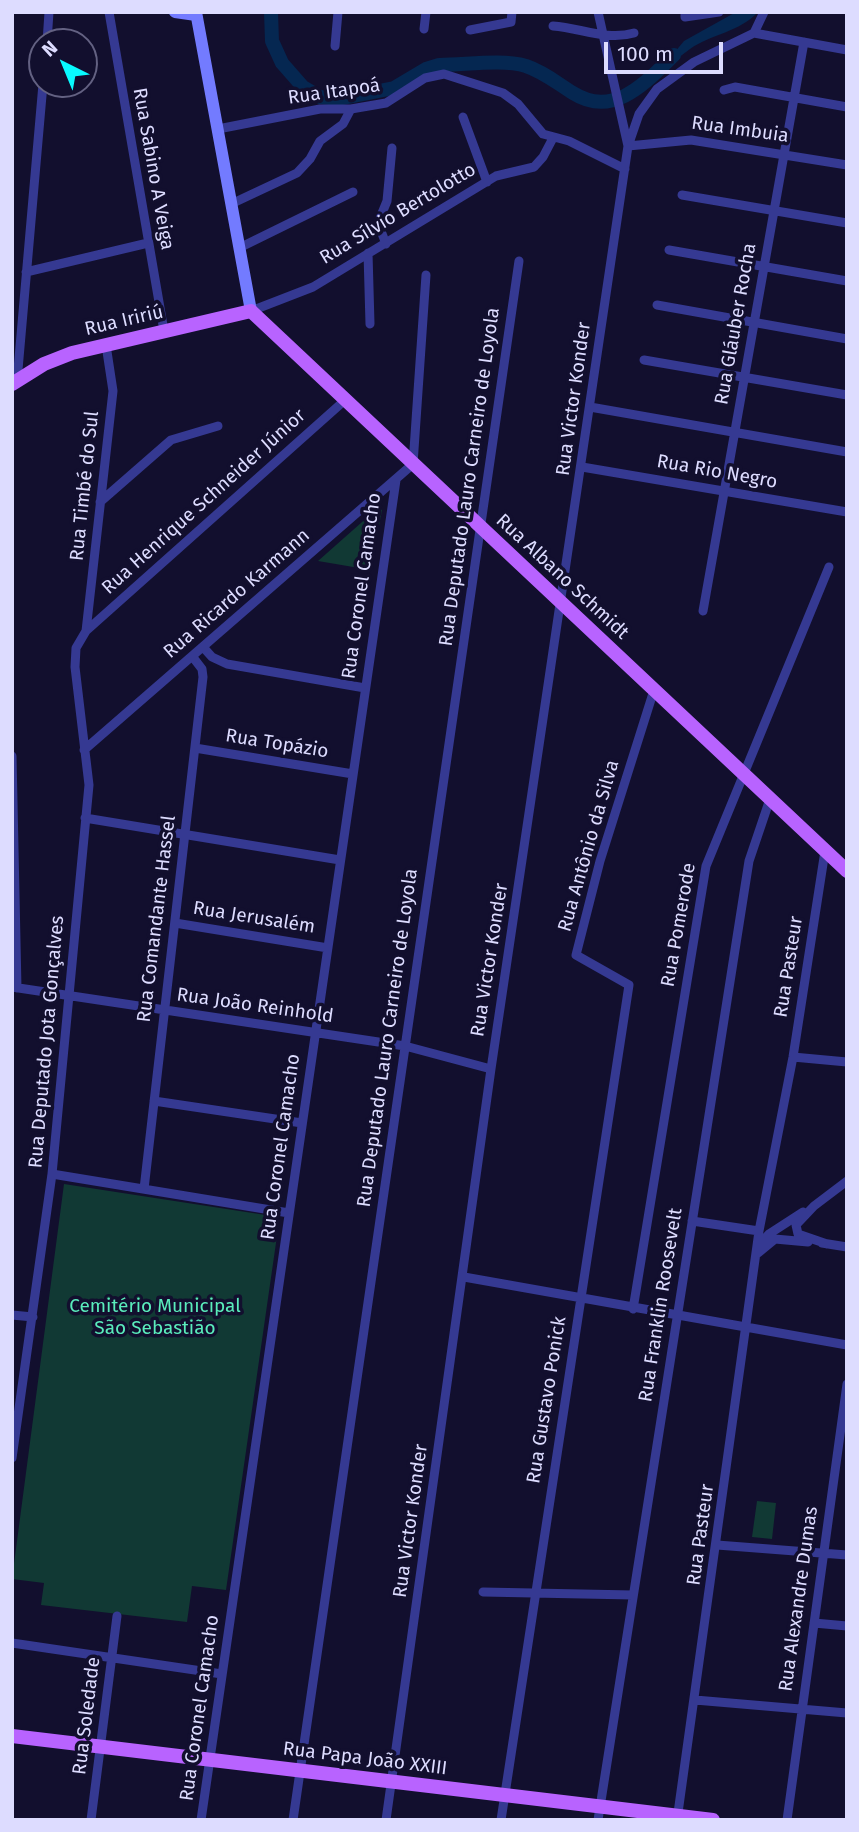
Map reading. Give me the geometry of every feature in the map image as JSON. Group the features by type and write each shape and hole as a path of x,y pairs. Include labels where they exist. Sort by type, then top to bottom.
{"main road":[{"path":"175,12 196,13 251,311"},
{"name":"Rua Iririú","path":"14,383 64,356 251,311"},
{"name":"Rua Albano Schmidt","path":"251,311 344,401 845,866"},
{"name":"Rua Papa João XXIII","path":"12,1736 504,1795 599,1813 713,1820"}],"street":[{"name":"Rua Sabino A Veiga","path":"109,12 164,331"},
{"path":"335,47 338,12"},
{"path":"424,29 426,12"},
{"name":"Rua Victor Konder","path":"386,1820 491,1069 628,146 598,12"},
{"path":"685,15 719,12"},
{"path":"754,33 764,12"},
{"path":"470,30 512,17"},
{"path":"553,26 587,30 615,38 634,33"},
{"path":"628,146 639,114 663,83 694,62 754,33 847,50"},
{"name":"Rua Gláuber Rocha","path":"704,611 804,42"},
{"name":"Rua Itapoá","path":"218,130 320,109 351,109 395,100 425,78 444,74 511,98 539,130 553,138"},
{"path":"724,90 735,87 847,107"},
{"path":"14,383 42,98"},
{"path":"231,204 297,173 310,159 320,141 344,124 351,109"},
{"path":"463,117 486,182"},
{"path":"553,138 569,141 625,169"},
{"name":"Rua Sílvio Bertolotto","path":"251,311 301,294 486,182 504,173 534,167 553,138"},
{"name":"Rua Imbuia","path":"628,146 691,140 847,165"},
{"path":"386,244 377,223 387,201 392,148"},
{"path":"239,248 354,192"},
{"path":"682,195 847,223"},
{"path":"26,272 148,243"},
{"path":"668,250 847,281"},
{"path":"368,253 370,324"},
{"name":"Rua Deputado Lauro Carneiro de Loyola","path":"293,1820 519,261"},
{"path":"413,464 426,275"},
{"path":"657,305 847,339"},
{"name":"Rua Timbé do Sul","path":"86,631 113,391 106,345"},
{"path":"644,360 847,395"},
{"name":"Rua Henrique Schneider Júnior","path":"86,631 344,401"},
{"path":"590,407 847,452"},
{"path":"100,502 171,440 218,426"},
{"name":"Rua Ricardo Karmann","path":"84,750 413,464"},
{"name":"Rua Rio Negro","path":"582,467 847,512"},
{"name":"Rua Coronel Camacho","path":"201,1820 396,480"},
{"name":"Rua Pomerode","path":"633,1309 704,876 829,567"},
{"name":"Rua Deputado Jota Gonçalves","path":"12,1458 52,1174 89,785 75,656 79,640 86,631"},
{"path":"203,647 212,657 227,664 365,688"},
{"name":"Rua Comandante Hassel","path":"144,1189 203,677 202,669 192,656"},
{"name":"Rua Antônio da Silva","path":"629,985 576,955 603,851 654,690"},
{"name":"Rua Topázio","path":"195,748 353,774"},
{"path":"12,755 14,988"},
{"name":"Rua Franklin Roosevelt","path":"599,1813 751,850 770,799"},
{"path":"85,818 340,860"},
{"name":"Rua Pasteur","path":"677,1818 759,1231 793,1058 825,850"},
{"name":"Rua Jerusalém","path":"175,923 328,948"},
{"name":"Rua Gustavo Ponick","path":"501,1820 629,985"},
{"name":"Rua João Reinhold","path":"14,988 405,1046 491,1069"},
{"path":"793,1058 847,1062"},
{"path":"154,1101 302,1123"},
{"path":"52,1174 289,1213"},
{"path":"757,1252 774,1230 814,1206 847,1181"},
{"path":"814,1206 796,1225 796,1230 804,1237 827,1244"},
{"path":"764,1208 765,1223 774,1230"},
{"path":"692,1221 759,1231"},
{"path":"757,1252 769,1241 781,1238 847,1247"},
{"path":"464,1277 677,1317 847,1345"},
{"path":"12,1315 33,1317"},
{"name":"Rua Alexandre Dumas","path":"787,1820 847,1384"},
{"path":"717,1545 847,1555"},
{"path":"483,1592 633,1594"},
{"name":"Rua Soledade","path":"91,1820 117,1616"},
{"path":"814,1623 847,1626"},
{"path":"12,1643 222,1674"},
{"path":"695,1700 847,1713"}],"green space":[{"path":"379,507 382,510 371,570 318,561"},
{"name":"Cemitério Municipal São Sebastião","path":"64,1184 272,1216 279,1222 226,1590 192,1586 187,1622 41,1605 44,1583 12,1579"},
{"path":"757,1501 776,1503 772,1539 752,1537"}],"water":[{"path":"736,12 758,12 734,29 690,49 627,102 624,98 654,77 684,41"}],"waterway":[{"path":"271,12 272,41 282,63 303,87 320,97 338,99 394,88 426,69 439,65 495,63 526,66 573,93 588,100 602,102 616,100 641,86 674,55"}]}
